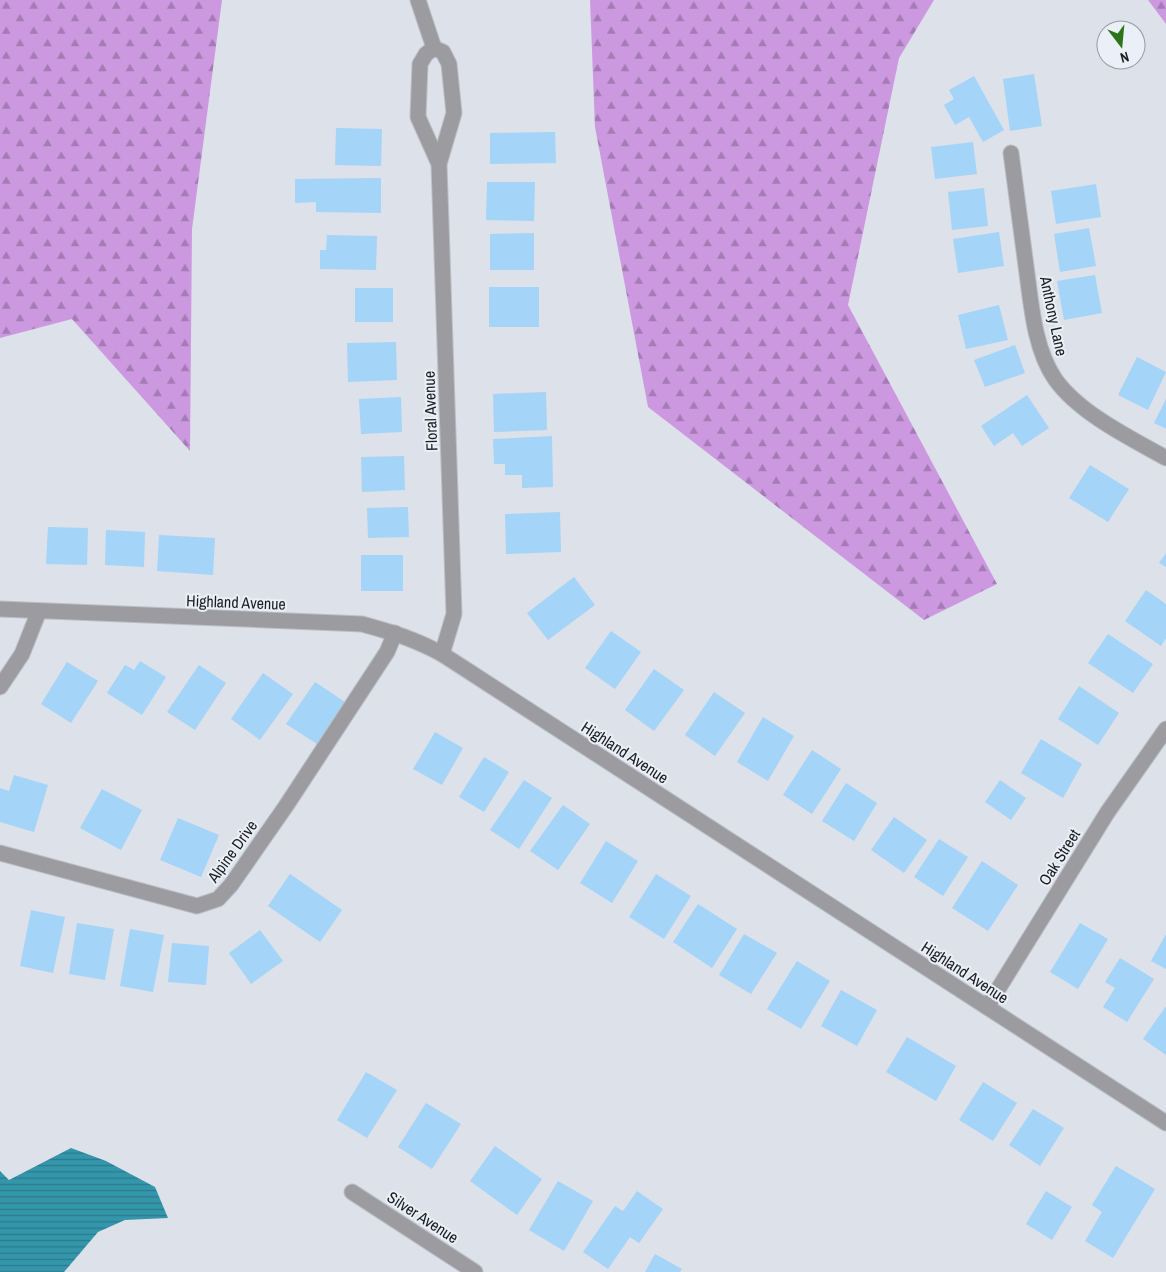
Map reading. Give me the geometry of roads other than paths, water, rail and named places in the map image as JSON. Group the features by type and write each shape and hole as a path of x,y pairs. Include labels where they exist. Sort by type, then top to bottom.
{"street":[{"name":"Floral Avenue","path":"418,0 434,48 443,52 449,64 454,113 439,164 454,614 442,654"},
{"name":"Floral Avenue","path":"434,48 426,54 420,64 418,117 439,164"},
{"name":"Anthony Lane","path":"1011,153 1034,320 1045,364 1055,380 1071,397 1106,424 1166,458"},
{"name":"Highland Avenue","path":"0,609 362,624 418,641 442,654 1166,1123"},
{"path":"0,687 22,654 39,611"},
{"name":"Alpine Drive","path":"0,853 197,906 218,899 231,885 286,806 388,652 395,633"},
{"name":"Oak Street","path":"987,1006 1107,813 1166,729"},
{"name":"Silver Avenue","path":"352,1192 475,1272"}],"water":[{"path":"71,1148 106,1161 155,1187 168,1218 125,1220 98,1232 64,1272 0,1272 0,1171 9,1180"}]}
